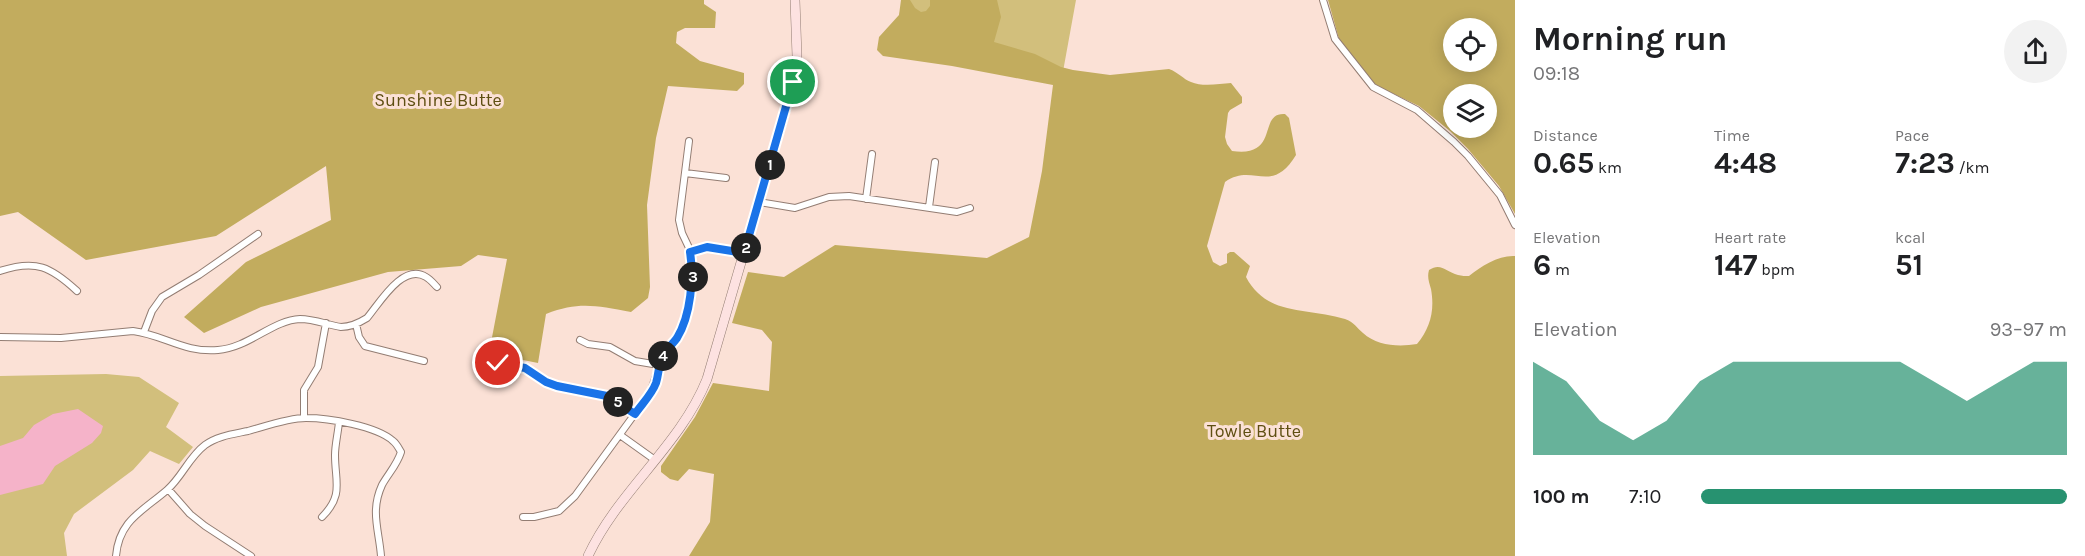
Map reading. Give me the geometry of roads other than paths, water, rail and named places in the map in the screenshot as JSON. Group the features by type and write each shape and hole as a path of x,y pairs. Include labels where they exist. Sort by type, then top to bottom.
{"main road":[{"path":"588,556 598,537 692,410 703,389 789,98 795,72 797,44 795,0"}],"street":[{"path":"1323,0 1338,44 1372,87 1417,110 1454,142 1500,195 1515,225"},
{"path":"523,517 559,513 574,496 651,393 664,353 677,337 692,290 693,272 690,252 679,220 689,141"},
{"path":"866,199 872,154"},
{"path":"928,207 935,162"},
{"path":"685,173 726,178"},
{"path":"759,202 795,208 839,196 957,212 970,208"},
{"path":"144,332 152,311 162,297 199,275 258,234"},
{"path":"690,252 707,247 744,253"},
{"path":"0,272 22,265 45,267 59,274 77,291"},
{"path":"0,337 61,338 124,331 144,332 193,349 220,350 299,319 341,327 356,324 367,318 396,282 409,275 421,275 438,287"},
{"path":"304,418 304,390 318,367 326,323"},
{"path":"356,324 359,337 365,346 424,361"},
{"path":"580,340 588,344 610,347 635,361 659,365"},
{"path":"498,363 525,368 546,382 557,386 607,396 635,414"},
{"path":"116,556 119,538 128,522 168,489 194,454 212,440 304,418 339,422 376,430 393,441 401,452 383,484 376,512 375,527 380,538 381,556"},
{"path":"322,517 332,507 336,493 338,475 335,456 339,422"},
{"path":"620,435 655,460"},
{"path":"168,489 190,514 251,556"}],"park label":[{"name":"Sunshine Butte","path":"438,100"},
{"name":"Towle Butte","path":"1254,431"}]}
